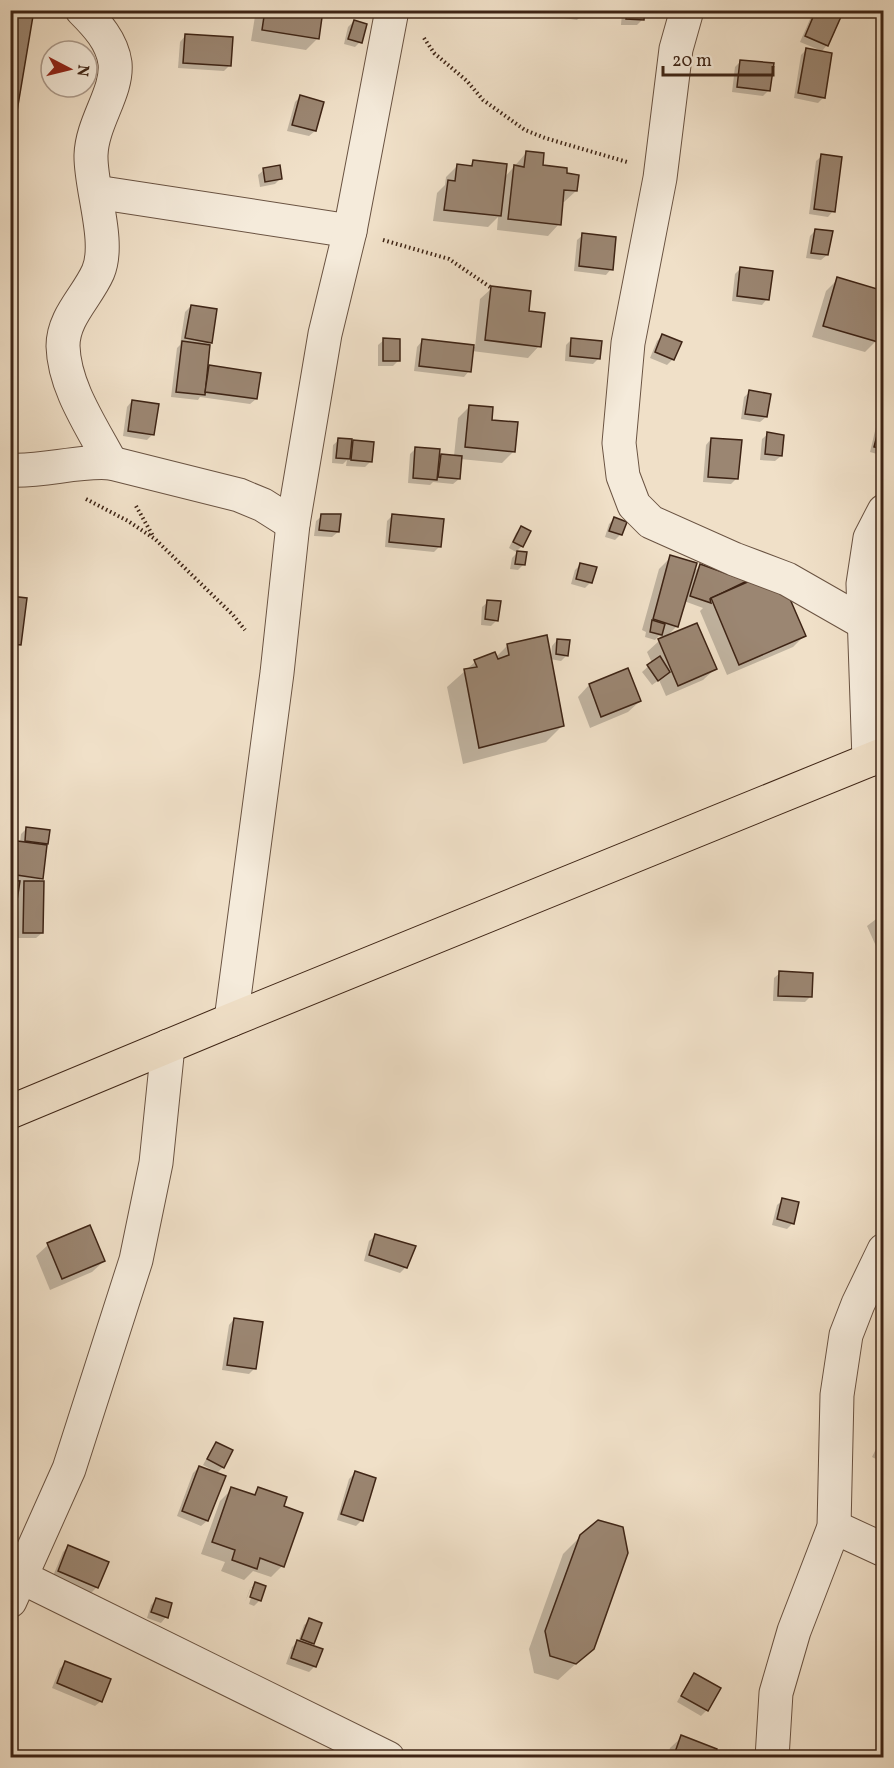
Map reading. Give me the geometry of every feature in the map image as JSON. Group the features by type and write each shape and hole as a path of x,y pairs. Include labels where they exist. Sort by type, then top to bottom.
{"main road":[{"path":"10,1112 876,757"}],"street":[{"path":"82,10 96,24 110,44 115,62 116,80 95,130 91,154 101,251 98,272 67,326 63,342 64,361 79,402 111,463"},
{"path":"231,1020 277,673 293,524 325,334 350,231 392,10"},
{"path":"687,10 676,49 660,178 628,343 619,443 623,476 634,505 651,522 734,559 787,579 864,623"},
{"path":"96,192 350,231"},
{"path":"10,470 29,471 99,462 111,463 238,495 263,505 293,524"},
{"path":"876,757 864,623 863,584 870,538 884,511"},
{"path":"168,1046 156,1163 136,1260 69,1469 14,1583 388,1758"},
{"path":"772,1758 776,1693 794,1631 834,1527 837,1395 846,1335 884,1250"},
{"path":"834,1527 884,1550"}],"path":[{"path":"421,34 434,53 467,81 483,100 525,130 635,164 660,178"},
{"path":"350,231 448,260 490,287"},
{"path":"77,495 128,520 155,539 233,615 277,673"}],"building":[{"path":"10,10 34,10 12,141 10,141"},
{"path":"265,10 323,10 319,39 262,30"},
{"path":"556,10 585,10 584,15"},
{"path":"627,10 645,10 644,20 626,19"},
{"path":"816,10 844,10 828,46 805,36"},
{"path":"354,20 367,24 362,43 348,39"},
{"path":"185,34 233,37 231,66 183,63"},
{"path":"806,48 832,53 825,98 798,93"},
{"path":"740,60 774,63 770,91 737,87"},
{"path":"300,95 324,102 316,131 292,125"},
{"path":"526,151 544,153 543,165 567,168 567,173 579,175 577,191 564,190 561,225 508,219 514,165 524,167"},
{"path":"821,154 842,157 835,212 814,209"},
{"path":"473,160 507,164 501,216 444,210 448,180 455,181 457,164 472,166"},
{"path":"280,165 282,179 265,182 263,168"},
{"path":"815,229 833,231 828,255 811,253"},
{"path":"582,233 616,237 613,270 579,266"},
{"path":"740,267 773,271 769,300 737,296"},
{"path":"837,277 884,291 884,321 878,342 823,326"},
{"path":"491,286 531,291 529,311 545,313 541,347 485,340"},
{"path":"191,305 217,309 212,343 185,338"},
{"path":"662,334 682,342 674,360 655,352"},
{"path":"383,338 400,339 400,361 383,361"},
{"path":"571,338 602,341 600,359 570,356"},
{"path":"422,339 474,345 471,372 419,366"},
{"path":"182,341 210,345 205,395 176,392"},
{"path":"209,365 261,373 257,399 205,392"},
{"path":"749,390 771,394 767,417 745,414"},
{"path":"132,400 159,404 154,435 128,431"},
{"path":"469,405 493,407 492,420 518,422 515,452 465,447"},
{"path":"881,420 884,420 884,449 874,447"},
{"path":"767,432 784,435 782,456 765,454"},
{"path":"338,438 352,439 350,459 336,458"},
{"path":"711,438 742,440 738,479 708,477"},
{"path":"353,440 374,442 372,462 351,460"},
{"path":"415,447 440,449 437,480 413,478"},
{"path":"441,454 462,456 460,479 438,477"},
{"path":"321,514 341,514 339,532 319,530"},
{"path":"392,514 444,519 441,547 389,542"},
{"path":"614,517 627,522 622,535 609,531"},
{"path":"521,526 531,531 523,547 513,542"},
{"path":"517,551 527,552 525,565 515,564"},
{"path":"670,555 697,563 678,627 653,619"},
{"path":"580,563 597,567 592,583 576,579"},
{"path":"700,564 747,581 710,599 711,603 690,596"},
{"path":"752,580 787,592 806,636 739,665 711,598"},
{"path":"10,596 27,598 21,645 10,644"},
{"path":"487,600 501,601 498,621 485,619"},
{"path":"652,620 665,624 662,635 650,632"},
{"path":"697,623 717,669 678,686 658,639"},
{"path":"547,635 564,726 479,748 464,669 477,667 474,660 495,652 498,659 509,655 507,644"},
{"path":"557,639 570,640 568,656 556,654"},
{"path":"660,656 670,672 658,681 647,665"},
{"path":"628,668 641,701 601,717 589,684"},
{"path":"26,827 50,830 48,844 25,841"},
{"path":"10,840 47,845 43,879 10,874"},
{"path":"10,880 20,881 16,907 10,906"},
{"path":"24,881 44,881 43,933 23,933"},
{"path":"884,911 884,926 878,914"},
{"path":"779,971 813,973 812,997 778,996"},
{"path":"782,1198 799,1202 794,1224 777,1219"},
{"path":"90,1225 105,1261 62,1279 47,1243"},
{"path":"375,1234 416,1246 407,1268 369,1255"},
{"path":"234,1318 263,1322 256,1369 227,1365"},
{"path":"216,1442 233,1450 224,1468 207,1459"},
{"path":"199,1466 226,1476 208,1521 182,1511"},
{"path":"355,1471 376,1478 363,1521 341,1514"},
{"path":"231,1487 255,1495 258,1487 287,1497 284,1506 303,1513 284,1567 260,1558 257,1569 232,1560 235,1550 212,1542"},
{"path":"598,1520 623,1527 628,1553 594,1649 576,1664 550,1656 545,1631 580,1535"},
{"path":"68,1545 109,1562 98,1588 58,1571"},
{"path":"255,1582 266,1586 261,1601 250,1597"},
{"path":"156,1598 172,1603 168,1618 151,1612"},
{"path":"309,1618 322,1623 314,1644 301,1639"},
{"path":"297,1640 323,1649 316,1667 291,1658"},
{"path":"65,1661 111,1679 102,1702 57,1683"},
{"path":"694,1673 721,1688 708,1711 681,1696"},
{"path":"681,1735 717,1749 714,1758 673,1758"}]}
